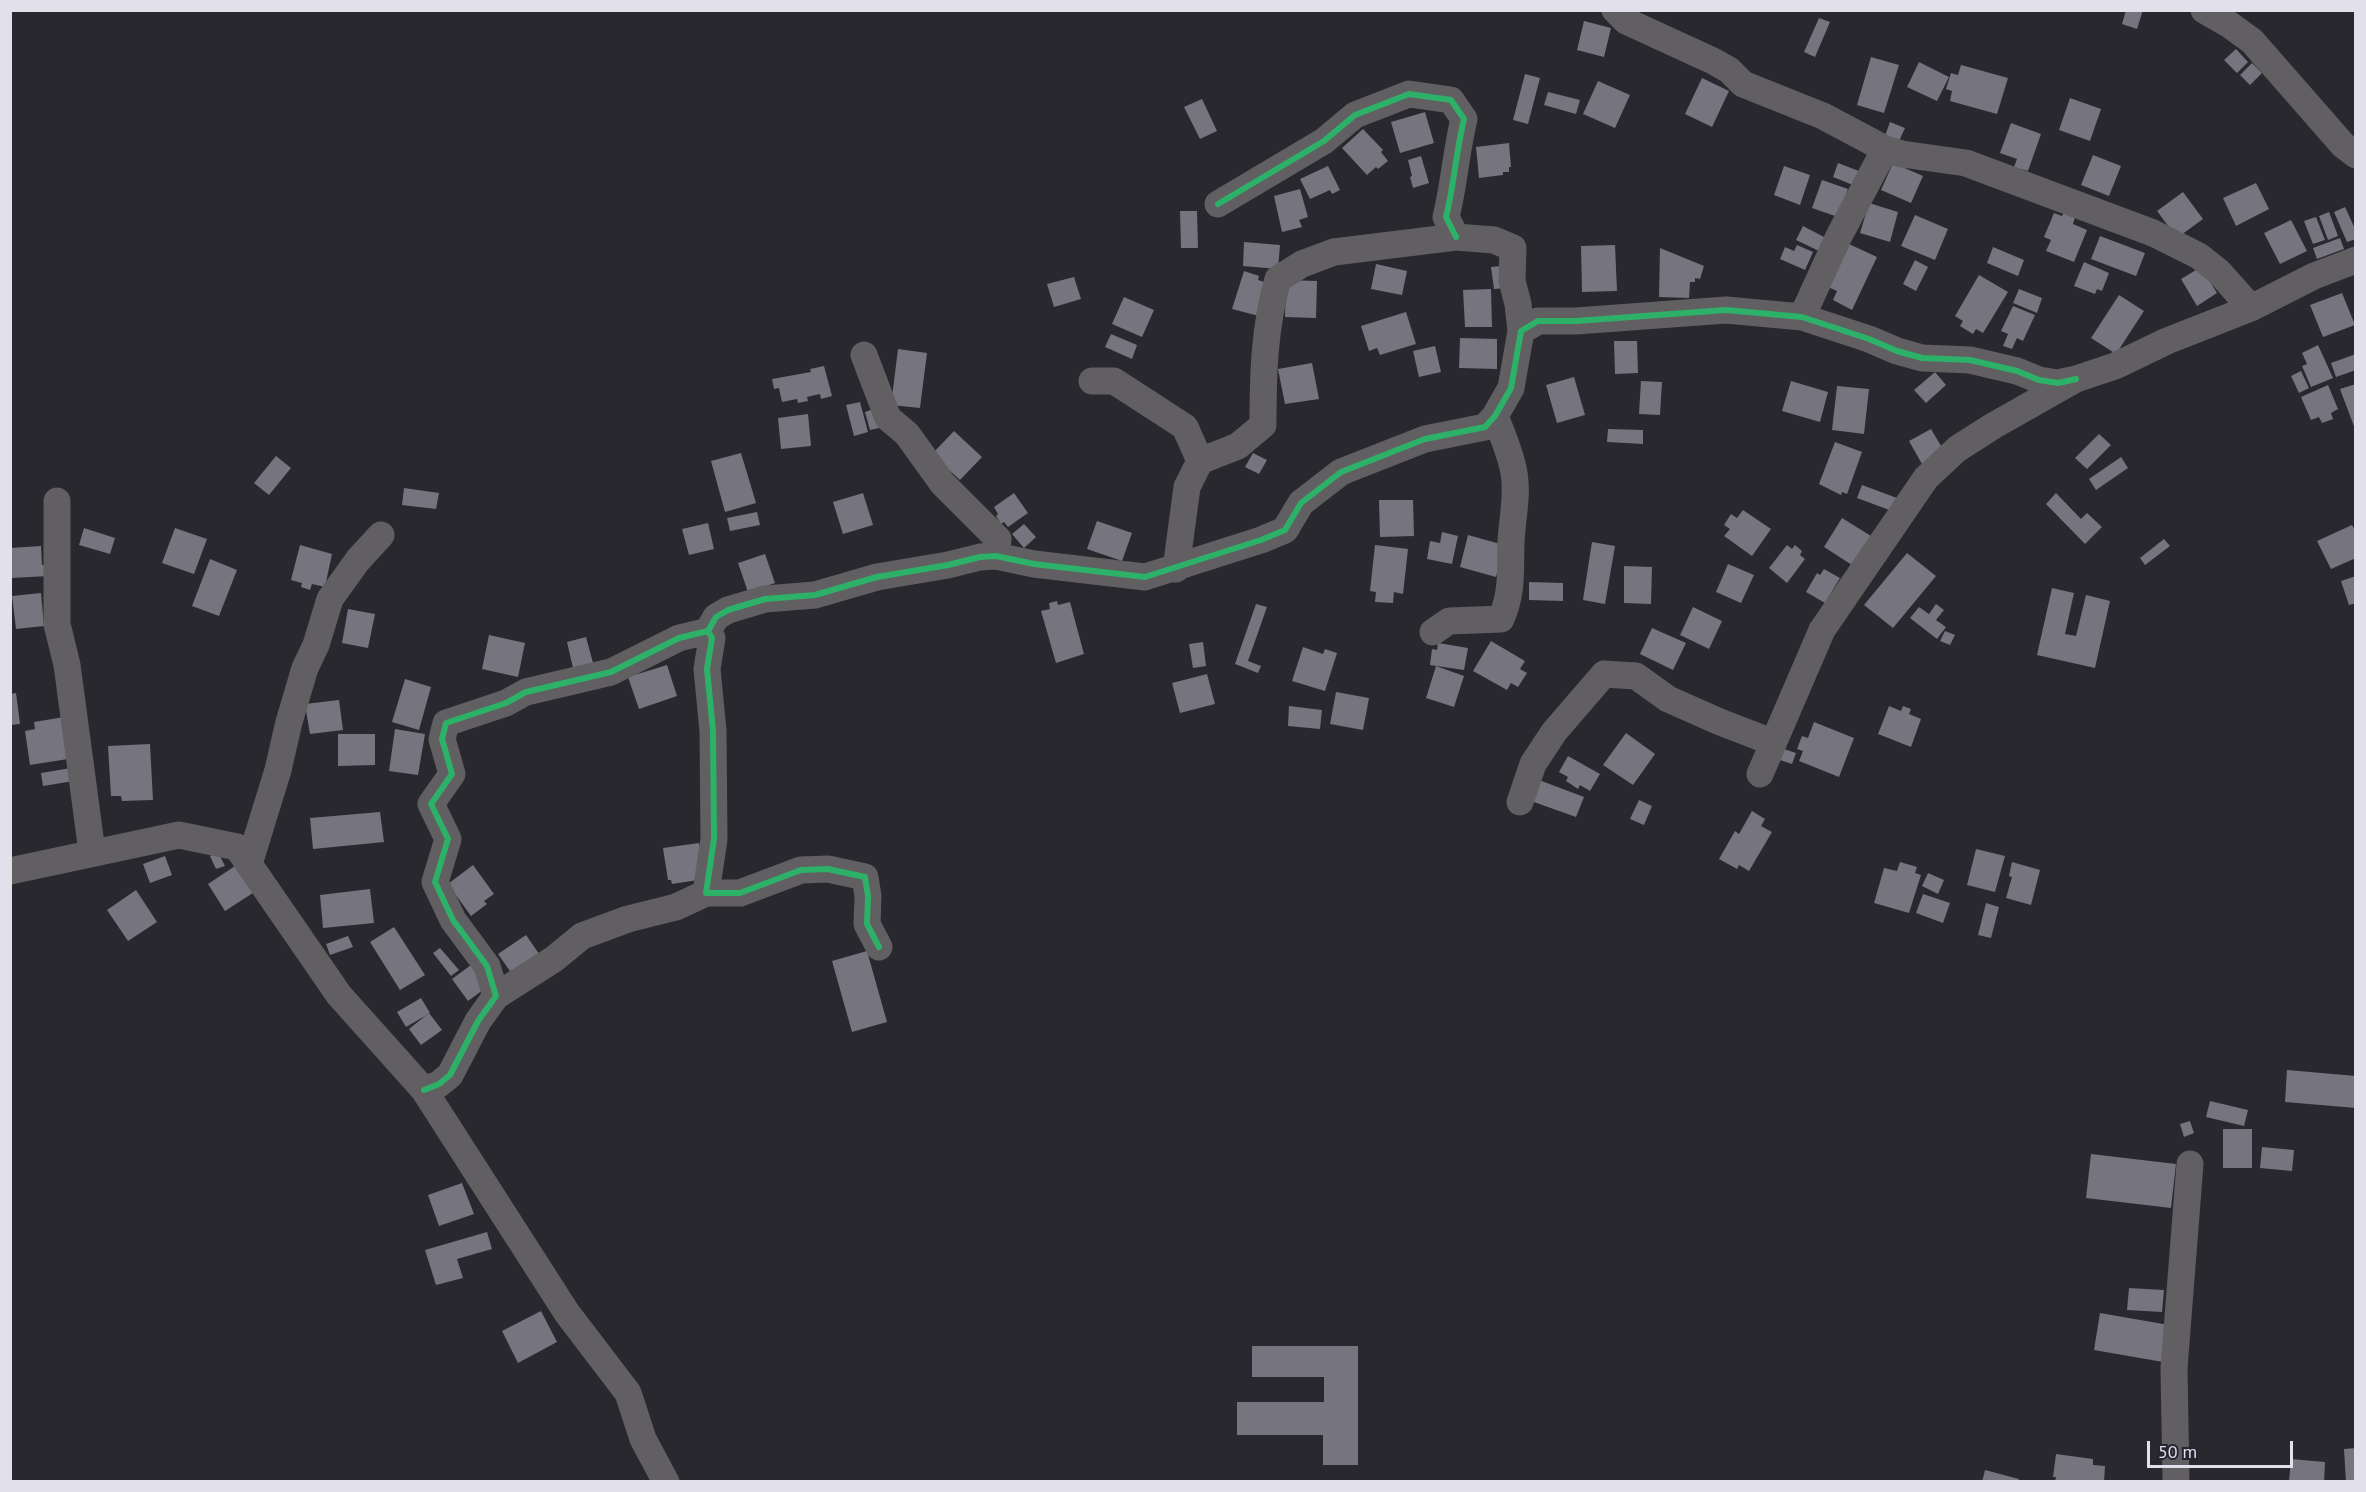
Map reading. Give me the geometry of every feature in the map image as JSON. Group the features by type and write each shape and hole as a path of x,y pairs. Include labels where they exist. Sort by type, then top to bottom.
{"street":[{"path":"1615,10 1626,21 1729,70 1743,84 1823,116 1885,149 1902,154 1966,163 2153,233 2199,256 2219,272 2251,308"},
{"path":"2204,10 2252,41 2343,145 2355,155"},
{"path":"1218,204 1324,141 1355,115 1409,94 1451,100 1464,119 1458,145 1454,187 1446,217 1456,237"},
{"path":"1802,317 1839,236 1885,149"},
{"path":"496,996 487,966 453,921 435,882 448,839 431,804 452,774 442,739 446,723 506,704 526,692 611,672 679,638 708,631 716,617 728,610 765,599 815,595 877,577 996,556 1034,564 1145,577 1176,569 1286,530 1301,503 1341,472 1425,438 1470,432 1485,427 1495,416 1511,388 1521,331 1518,304 1512,281 1513,248 1494,240 1456,237 1334,252 1302,264 1278,279 1269,310 1263,358 1263,425 1238,446 1200,461 1187,486 1176,569"},
{"path":"1521,331 1538,321 1576,321 1726,310 1802,317 1922,358 1970,360 2017,371 2039,380 2058,383 2115,366 2167,341 2251,308 2314,276 2355,260"},
{"path":"864,355 888,418 907,434 943,484 998,539 996,556"},
{"path":"1760,774 1822,630 1926,478 1957,449 2001,421 2076,379"},
{"path":"1092,381 1114,381 1185,427 1200,461"},
{"path":"1433,632 1449,621 1501,619 1508,604 1512,575 1511,541 1516,496 1514,472 1495,416"},
{"path":"57,501 57,624 67,665 92,852"},
{"path":"249,864 278,770 302,679 316,645 330,599 358,560 381,535"},
{"path":"706,893 714,839 713,731 707,669 712,638 708,631"},
{"path":"1520,802 1533,764 1554,732 1604,674 1636,676 1668,699 1772,742"},
{"path":"10,871 179,835 237,847 339,995 357,1017 394,1053 424,1090 567,1313 628,1393 643,1439 666,1482"},
{"path":"424,1090 439,1084 450,1075 478,1021 496,996 554,959 582,936 628,919 676,907 706,893 740,893 801,870 828,869 865,877 868,896 867,924 879,947"},
{"path":"2176,1482 2174,1368 2190,1164"}],"building":[{"path":"2126,10 2143,10 2137,29 2122,24"},
{"path":"1819,18 1830,22 1815,57 1804,52"},
{"path":"1584,21 1611,28 1604,57 1577,50"},
{"path":"2236,49 2248,62 2237,73 2224,60"},
{"path":"1871,57 1899,65 1884,113 1857,105"},
{"path":"1919,62 1949,77 1937,101 1907,87"},
{"path":"2252,63 2262,73 2250,85 2240,75"},
{"path":"1961,65 2008,78 1997,114 1950,101 1952,91 1946,89 1951,73 1958,75"},
{"path":"1525,74 1540,78 1528,124 1513,120"},
{"path":"1702,78 1729,91 1712,127 1685,114"},
{"path":"1598,81 1630,95 1615,128 1583,114"},
{"path":"1548,92 1580,100 1576,114 1544,105"},
{"path":"2070,98 2101,109 2090,141 2059,130"},
{"path":"1202,99 1217,131 1200,139 1184,107"},
{"path":"1425,112 1434,143 1400,153 1391,122"},
{"path":"1890,122 1905,128 1899,141 1885,136"},
{"path":"2011,123 2041,134 2028,171 2014,167 2017,159 2000,153"},
{"path":"1363,129 1383,150 1381,152 1388,161 1367,175 1342,148"},
{"path":"1509,143 1511,167 1509,167 1509,172 1479,178 1476,147"},
{"path":"2093,155 2121,166 2109,196 2081,185"},
{"path":"1421,156 1429,183 1413,188 1408,160"},
{"path":"1838,163 1864,173 1858,187 1833,177"},
{"path":"1893,163 1923,176 1911,203 1881,190"},
{"path":"1328,166 1340,190 1332,194 1330,190 1310,199 1300,179"},
{"path":"1784,166 1810,175 1800,205 1774,195"},
{"path":"1822,180 1848,189 1838,217 1812,208"},
{"path":"2256,183 2269,209 2236,226 2223,198"},
{"path":"1300,189 1308,217 1299,220 1302,227 1282,232 1274,196"},
{"path":"2183,192 2203,219 2177,238 2157,211"},
{"path":"1869,203 1898,212 1890,242 1860,233"},
{"path":"2345,207 2356,231 2356,239 2347,242 2334,212"},
{"path":"1180,211 1197,211 1198,248 1181,248"},
{"path":"2329,212 2338,236 2328,240 2319,216"},
{"path":"2054,213 2062,216 2064,213 2075,217 2073,224 2087,230 2074,262 2046,251 2051,240 2044,237"},
{"path":"1915,215 1948,229 1935,260 1901,246"},
{"path":"2316,217 2325,240 2313,244 2304,221"},
{"path":"2291,220 2307,251 2280,264 2264,233"},
{"path":"1803,226 1826,238 1819,251 1796,240"},
{"path":"2100,236 2145,253 2136,276 2091,259"},
{"path":"2340,238 2344,249 2317,259 2313,248"},
{"path":"1244,242 1280,245 1278,269 1243,266"},
{"path":"1849,244 1877,257 1852,310 1833,300 1837,291 1828,287"},
{"path":"1615,245 1617,291 1582,292 1581,246"},
{"path":"1797,245 1813,252 1805,270 1780,259 1785,247 1794,251"},
{"path":"1993,247 2024,260 2018,276 1987,263"},
{"path":"1660,248 1704,266 1700,279 1695,278 1695,282 1690,282 1689,298 1659,297"},
{"path":"1915,260 1928,267 1916,291 1903,284"},
{"path":"2084,262 2109,273 2102,291 2097,289 2095,294 2074,286"},
{"path":"1376,264 1407,271 1402,295 1371,289"},
{"path":"1502,266 1505,288 1494,289 1491,267"},
{"path":"2201,267 2217,293 2197,306 2181,279"},
{"path":"1244,271 1259,276 1258,280 1270,284 1259,316 1232,309"},
{"path":"1979,275 2008,292 1983,333 1976,329 1973,334 1960,326 1963,321 1955,316"},
{"path":"1074,277 1081,299 1054,307 1047,284"},
{"path":"1286,280 1317,281 1316,318 1285,317"},
{"path":"1491,289 1492,327 1465,327 1463,290"},
{"path":"2019,289 2042,298 2037,313 2013,303"},
{"path":"2342,293 2355,325 2323,337 2310,305"},
{"path":"2119,295 2144,311 2116,354 2091,338"},
{"path":"1124,297 1154,310 1142,337 1112,324"},
{"path":"2013,306 2035,315 2023,341 2017,338 2012,349 2003,346 2008,334 2001,331"},
{"path":"1406,312 1416,344 1380,355 1377,348 1369,351 1361,326"},
{"path":"1111,334 1137,345 1132,359 1105,347"},
{"path":"1460,338 1497,339 1497,369 1459,368"},
{"path":"1614,341 1637,341 1638,373 1615,374"},
{"path":"2318,345 2333,378 2311,387 2302,366 2307,364 2302,353"},
{"path":"1435,346 1441,372 1419,377 1413,351"},
{"path":"898,349 927,353 920,408 891,405"},
{"path":"2356,354 2356,370 2336,377 2331,363"},
{"path":"1312,363 1319,399 1285,404 1278,369"},
{"path":"824,366 832,396 821,399 820,394 807,397 808,401 798,403 797,399 782,402 779,388 774,389 772,379 811,372 810,369"},
{"path":"2301,371 2309,388 2299,393 2291,376"},
{"path":"1935,372 1946,385 1926,403 1914,390"},
{"path":"1574,377 1585,415 1557,423 1546,385"},
{"path":"1641,381 1662,382 1660,415 1639,414"},
{"path":"1791,381 1828,392 1820,422 1782,411"},
{"path":"2356,384 2356,429 2355,429 2340,389"},
{"path":"2328,385 2338,409 2331,413 2333,419 2322,423 2319,417 2311,420 2301,397"},
{"path":"1837,386 1869,389 1864,434 1832,430"},
{"path":"860,402 868,432 854,436 846,405"},
{"path":"874,409 879,428 870,430 865,412"},
{"path":"808,414 811,446 781,449 778,418"},
{"path":"1608,429 1643,430 1643,444 1607,442"},
{"path":"1931,429 1944,451 1922,464 1909,441"},
{"path":"954,431 982,457 960,480 932,454"},
{"path":"2099,434 2111,445 2087,469 2075,458"},
{"path":"1835,442 1862,452 1847,494 1842,492 1841,495 1819,484"},
{"path":"741,453 756,503 725,512 711,461"},
{"path":"1253,453 1267,460 1259,474 1245,467"},
{"path":"276,456 291,468 269,495 254,483"},
{"path":"2121,457 2128,468 2096,490 2089,479"},
{"path":"1862,485 1897,498 1892,511 1857,498"},
{"path":"404,488 439,493 436,509 402,505"},
{"path":"863,493 873,525 843,534 833,502"},
{"path":"1014,493 1028,513 1008,527 1004,522 1001,524 994,507"},
{"path":"2056,493 2081,519 2087,513 2102,527 2085,544 2046,504"},
{"path":"1379,500 1413,500 1414,536 1380,537"},
{"path":"1743,510 1771,529 1752,556 1724,536 1730,529 1724,525 1731,514 1737,518"},
{"path":"757,512 760,525 730,531 727,518"},
{"path":"1842,518 1871,536 1852,565 1824,547"},
{"path":"1097,521 1132,533 1122,561 1087,549"},
{"path":"708,523 714,549 689,555 682,529"},
{"path":"1024,524 1036,537 1024,548 1012,534"},
{"path":"2352,525 2356,532 2356,558 2331,569 2317,541"},
{"path":"84,528 115,538 110,554 79,545"},
{"path":"175,528 207,539 194,574 162,563"},
{"path":"1442,532 1458,536 1452,564 1427,559 1430,541 1440,543"},
{"path":"1468,535 1504,545 1496,577 1460,567"},
{"path":"2164,539 2170,546 2145,565 2140,558"},
{"path":"1592,542 1615,546 1605,604 1583,600"},
{"path":"300,545 332,554 325,587 312,584 310,590 301,587 302,583 291,580"},
{"path":"1375,545 1408,549 1403,594 1394,592 1393,603 1375,602 1376,592 1370,591"},
{"path":"1787,545 1792,549 1795,545 1802,551 1800,555 1805,559 1787,583 1769,568"},
{"path":"41,546 42,565 49,565 49,576 11,578 10,548"},
{"path":"1907,553 1936,576 1893,628 1864,605"},
{"path":"765,554 775,583 748,592 738,563"},
{"path":"210,559 237,570 219,616 192,606"},
{"path":"1728,564 1754,575 1741,603 1716,592"},
{"path":"1624,566 1652,567 1651,604 1624,603"},
{"path":"1824,569 1840,578 1825,603 1806,592 1817,573 1820,575"},
{"path":"2356,576 2356,603 2349,605 2341,581"},
{"path":"1529,582 1563,583 1563,601 1529,600"},
{"path":"2052,588 2074,593 2065,634 2076,636 2086,595 2110,601 2095,668 2037,655"},
{"path":"41,593 44,626 16,629 12,596"},
{"path":"1057,601 1058,605 1070,602 1084,654 1056,663 1041,611 1050,609 1049,603"},
{"path":"1256,604 1267,607 1248,661 1261,666 1258,673 1235,664"},
{"path":"1936,604 1944,610 1936,620 1946,627 1937,639 1910,618 1919,607 1929,614"},
{"path":"1693,607 1722,621 1709,649 1680,635"},
{"path":"348,609 375,614 368,648 342,643"},
{"path":"1652,628 1686,643 1673,670 1640,654"},
{"path":"1945,631 1955,635 1950,645 1940,641"},
{"path":"489,635 525,643 518,677 482,669"},
{"path":"586,637 593,663 573,668 567,642"},
{"path":"1491,641 1525,661 1520,669 1527,673 1518,687 1511,683 1507,690 1473,671"},
{"path":"1203,642 1206,666 1193,668 1189,644"},
{"path":"1438,643 1468,648 1464,670 1430,665 1432,649 1437,650"},
{"path":"1303,647 1323,654 1325,649 1337,653 1325,691 1292,681"},
{"path":"667,665 677,696 639,709 628,677"},
{"path":"1436,666 1464,676 1454,707 1426,698"},
{"path":"1207,674 1215,704 1180,713 1172,683"},
{"path":"405,679 431,687 419,730 392,722"},
{"path":"1336,692 1369,698 1363,730 1330,724"},
{"path":"16,693 20,724 10,725 10,694"},
{"path":"339,700 343,730 310,734 305,704"},
{"path":"1289,706 1322,710 1320,729 1288,726"},
{"path":"1889,706 1901,711 1903,706 1911,709 1909,714 1921,719 1911,747 1878,734"},
{"path":"64,717 68,759 30,765 25,731 35,729 34,722"},
{"path":"1814,722 1854,738 1839,777 1799,761 1803,751 1797,749 1802,736 1808,738"},
{"path":"395,729 425,734 418,775 389,771"},
{"path":"1626,733 1655,754 1633,785 1603,765"},
{"path":"338,734 375,734 375,765 338,766"},
{"path":"150,744 153,800 122,801 121,796 111,796 108,746"},
{"path":"1784,749 1796,753 1792,764 1780,760"},
{"path":"1568,756 1600,774 1590,791 1580,785 1578,789 1566,781 1568,777 1559,772"},
{"path":"71,768 74,781 43,786 41,773"},
{"path":"1539,780 1584,797 1576,817 1531,801"},
{"path":"1639,800 1652,806 1644,825 1630,819"},
{"path":"1752,811 1765,819 1761,826 1772,832 1749,871 1739,865 1737,869 1719,859 1735,831 1739,834"},
{"path":"380,812 384,842 313,849 310,818"},
{"path":"699,843 705,879 672,884 671,880 668,880 663,848"},
{"path":"1976,849 2005,856 1995,892 1967,885"},
{"path":"218,852 225,866 216,869 210,856"},
{"path":"165,856 172,875 150,883 143,864"},
{"path":"1900,862 1917,867 1915,873 1921,875 1909,913 1874,903 1884,868 1897,871"},
{"path":"2012,862 2040,870 2031,905 2006,898 2012,877 2009,876"},
{"path":"473,865 494,894 484,901 487,904 471,916 448,884"},
{"path":"235,866 253,893 225,911 208,884"},
{"path":"1928,873 1944,880 1938,894 1922,886"},
{"path":"370,889 374,923 323,928 320,895"},
{"path":"136,890 157,922 128,941 107,910"},
{"path":"1923,894 1950,903 1943,923 1916,913"},
{"path":"1986,903 1999,907 1991,938 1978,935"},
{"path":"394,927 425,975 400,990 370,942"},
{"path":"526,935 542,958 514,977 498,954"},
{"path":"348,936 353,947 330,955 326,944"},
{"path":"440,948 459,970 451,976 433,953"},
{"path":"867,951 887,1022 852,1032 832,961"},
{"path":"471,965 487,987 468,1001 452,979"},
{"path":"421,998 430,1013 406,1027 397,1012"},
{"path":"429,1013 442,1030 421,1045 409,1029"},
{"path":"2287,1070 2356,1076 2356,1108 2285,1102"},
{"path":"2210,1101 2248,1110 2244,1126 2206,1117"},
{"path":"2190,1121 2194,1133 2184,1137 2180,1124"},
{"path":"2223,1129 2252,1129 2252,1168 2223,1168"},
{"path":"2262,1147 2294,1150 2292,1171 2260,1168"},
{"path":"2091,1154 2176,1164 2171,1208 2086,1198"},
{"path":"462,1183 474,1214 439,1226 428,1195"},
{"path":"487,1232 492,1249 457,1259 463,1278 436,1285 425,1250"},
{"path":"2129,1288 2164,1290 2162,1312 2127,1310"},
{"path":"541,1311 557,1342 518,1363 502,1331"},
{"path":"2100,1313 2169,1325 2163,1362 2094,1350"},
{"path":"1252,1346 1358,1346 1358,1465 1323,1465 1323,1435 1237,1435 1237,1402 1324,1402 1324,1377 1252,1377"},
{"path":"2356,1448 2356,1482 2346,1482 2344,1449"},
{"path":"2056,1454 2093,1459 2093,1465 2105,1466 2104,1482 2055,1482 2056,1477 2053,1477"},
{"path":"2291,1459 2325,1462 2324,1482 2289,1482"},
{"path":"1985,1470 2019,1479 2018,1482 1982,1482"}],"cycle path":[{"path":"1218,204 1324,141 1355,115 1409,94 1451,100 1464,119 1446,217 1456,237"},
{"path":"708,631 716,617 728,610 765,599 815,595 877,577 980,557 996,556 1034,564 1145,577 1261,540 1285,530 1301,503 1341,472 1425,439 1485,427 1495,416 1511,388 1521,331 1538,321 1576,321 1726,310 1802,317 1922,358 1970,360 2017,371 2039,380 2058,383 2076,379"},
{"path":"424,1090 439,1084 450,1075 478,1021 496,996 487,966 453,920 435,882 448,839 431,804 452,774 442,739 446,723 506,703 526,692 611,672 679,638 708,631 712,638 707,669 713,731 714,839 706,893 740,893 801,870 828,869 865,877 868,896 867,924 879,947"}]}
